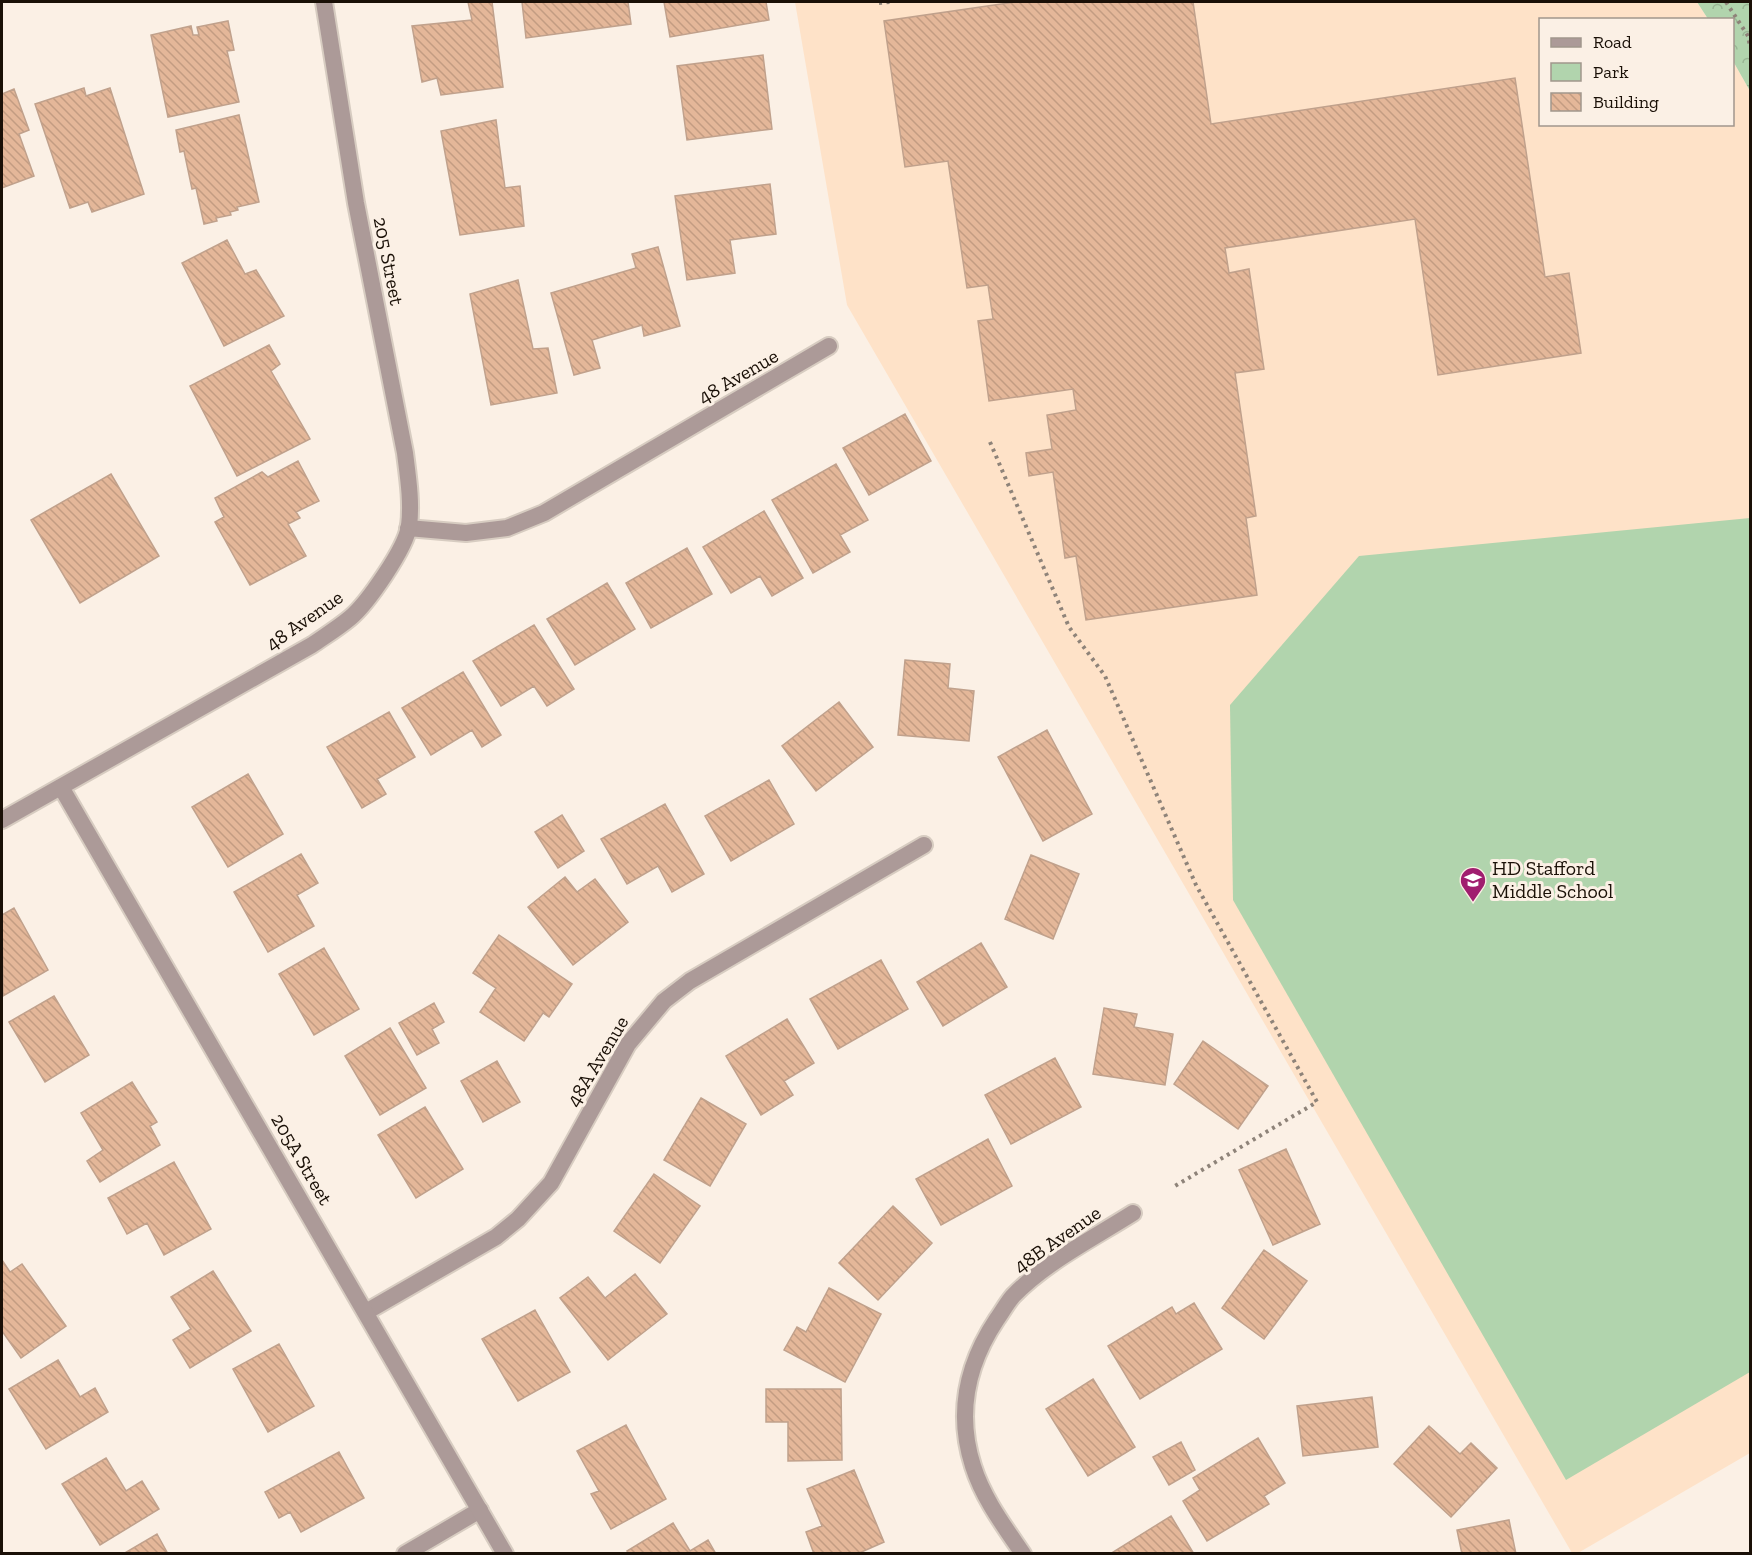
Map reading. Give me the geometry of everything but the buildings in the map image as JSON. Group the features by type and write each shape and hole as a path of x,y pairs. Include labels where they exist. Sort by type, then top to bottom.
{"street":[{"name":"205 Street","path":"324,2 356,203 405,453 410,492 408,528"},
{"name":"48 Avenue","path":"2,820 312,645 351,617 375,589 394,559 408,528 466,533 507,528 544,513 830,346"},
{"name":"205A Street","path":"61,787 505,1554"},
{"name":"48A Avenue","path":"366,1312 496,1237 535,1201 551,1183 608,1076 628,1044 664,1001 690,981 924,845"},
{"name":"48B Avenue","path":"1023,1554 986,1497 973,1468 965,1437 967,1392 975,1357 1011,1297 1042,1270 1133,1213"},
{"path":"405,1554 480,1510"}],"path":[{"path":"879,3 891,2"},
{"path":"1726,2 1748,36 1750,47"},
{"path":"990,442 1069,627 1105,676 1196,885 1317,1102 1175,1186"}],"shaded area":[{"name":"HD Stafford Middle School","path":"795,2 1697,2 1707,18 1539,18 1539,126 1734,126 1734,63 1750,91 1750,1453 1578,1553 1572,1553 847,305"}],"green space":[{"path":"1697,2 1750,2 1750,91 1734,63 1734,18 1707,18"},
{"path":"1750,518 1750,1372 1566,1480 1233,900 1230,705 1359,556"}],"place":[{"name":"HD Stafford Middle School","path":"1473,903"}]}
